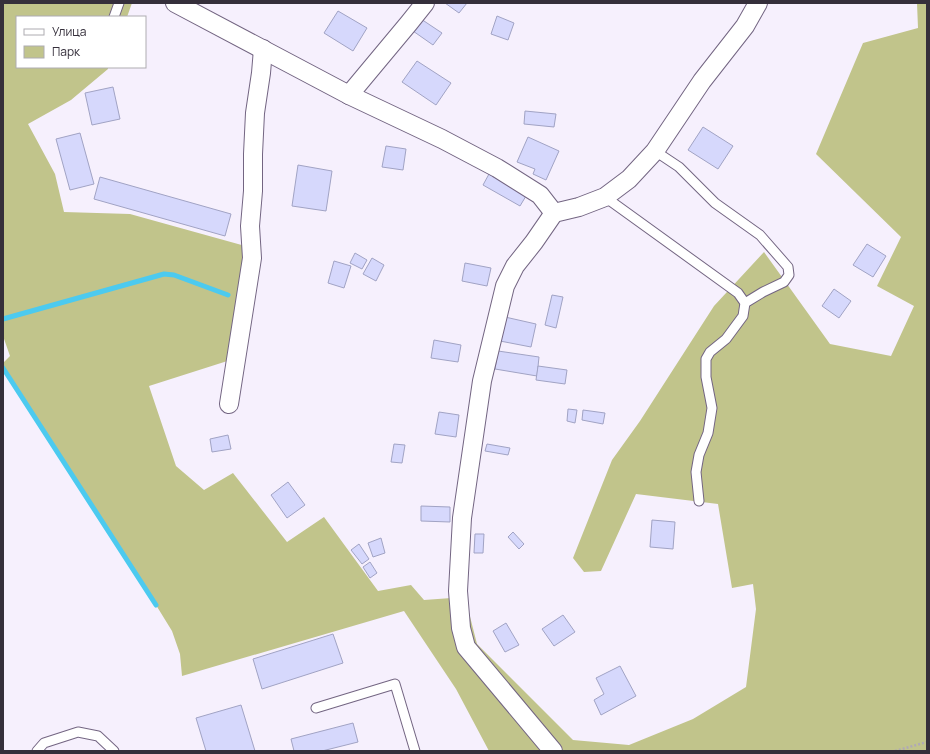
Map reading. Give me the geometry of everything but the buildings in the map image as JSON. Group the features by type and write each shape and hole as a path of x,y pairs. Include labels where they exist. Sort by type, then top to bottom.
{"street":[{"path":"175,3 349,95 442,139 497,168 540,195 554,213"},
{"path":"349,95 425,3"},
{"path":"554,751 466,647 461,628 458,591 462,518 482,380 505,286 515,266 554,213 579,207 605,197 629,179 655,151 702,81 745,26 758,3"},
{"path":"229,404 252,258 250,226 253,191 252,154 255,113 263,49"}],"lane":[{"path":"114,16 120,3"},
{"path":"655,151 678,167 715,203 760,235 788,267 789,275 784,282 745,303"},
{"path":"605,197 738,293 745,303 743,316 726,339 710,352 706,359 706,378 712,408 708,433 699,455 696,472 699,501"},
{"path":"316,708 395,684 415,751"},
{"path":"37,751 44,743 78,732 98,736 114,751"}],"path":[{"path":"895,751 927,742"}],"green space":[{"path":"3,3 132,3 127,16 16,16 16,68 108,68 71,100 28,124 55,174 64,212 130,214 256,249 243,356 149,386 176,466 204,490 233,473 287,542 324,517 378,591 411,585 424,600 465,597 477,644 573,740 629,745 693,719 746,687 756,609 753,584 732,588 718,504 636,494 601,571 584,572 573,558 612,460 640,421 714,306 764,252 830,344 891,356 914,306 877,286 901,237 816,154 863,43 918,28 917,3 927,3 927,751 489,751 456,689 404,611 182,676 180,654 172,631 3,368 3,363 10,356 3,336"}],"waterway":[{"path":"3,319 164,274 174,275 228,295"},
{"path":"3,368 156,605"}]}
